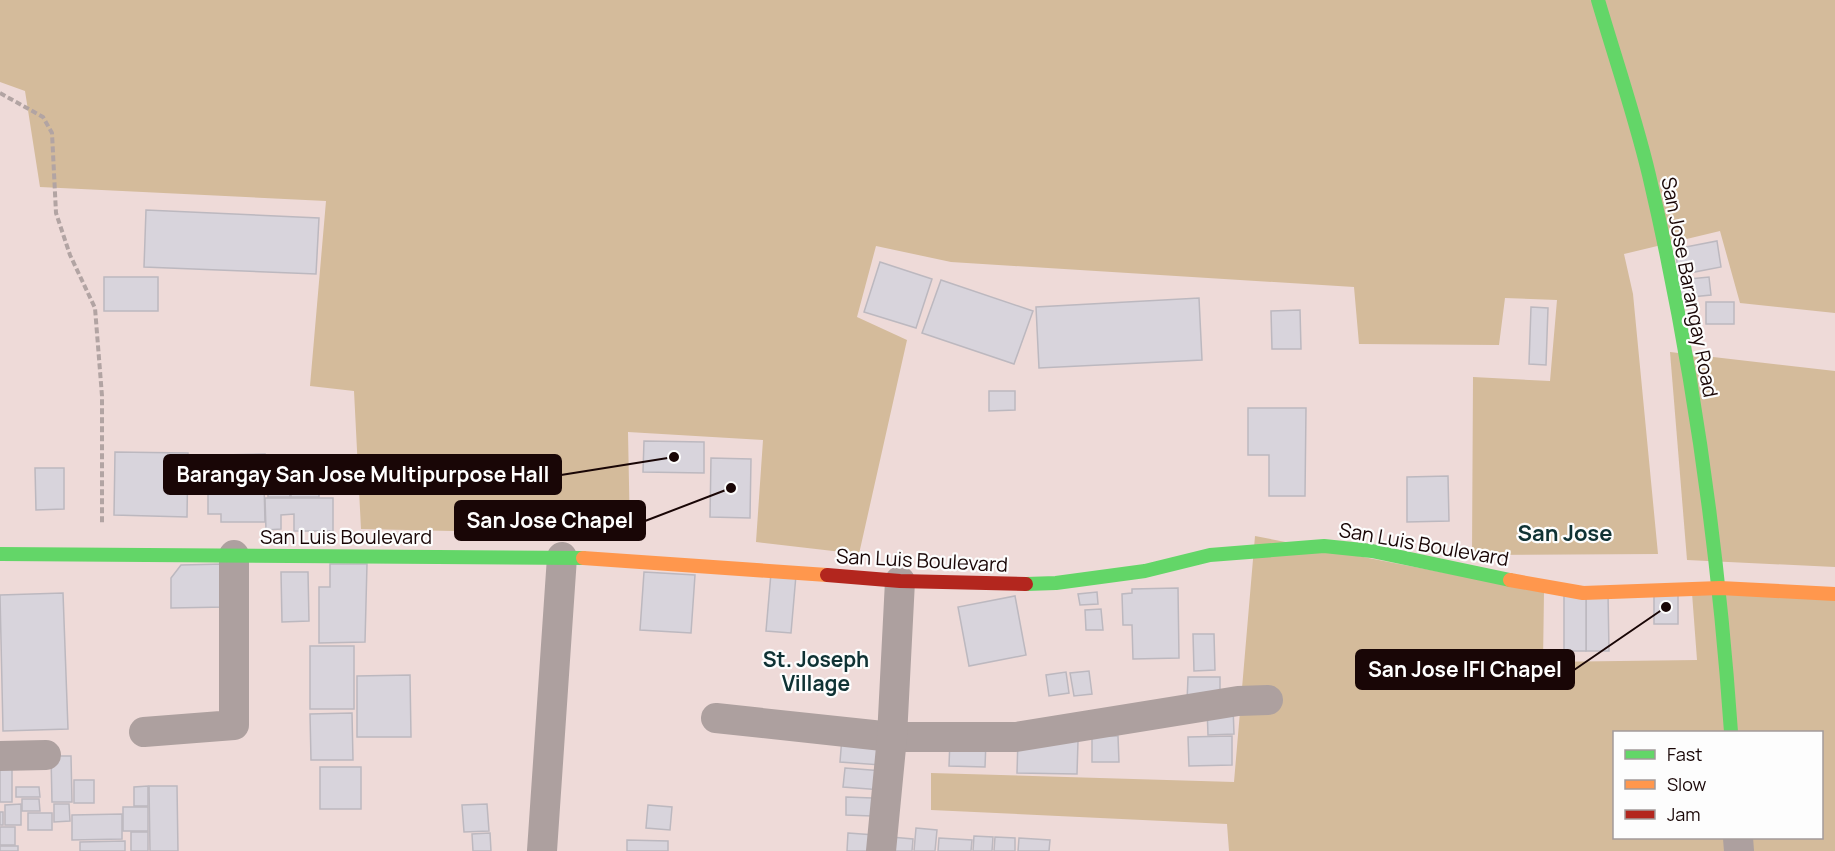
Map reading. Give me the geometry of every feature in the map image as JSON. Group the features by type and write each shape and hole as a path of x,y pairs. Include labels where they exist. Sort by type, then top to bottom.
{"street":[{"name":"San Jose Barangay Road","path":"1598,0 1648,173 1686,356 1720,588 1731,731"},
{"name":"San Luis Boulevard","path":"0,554 562,557 752,568 900,581 1000,585 1056,584 1145,571 1210,555 1324,546 1372,550 1439,567 1583,593 1720,588 1835,594"},
{"path":"144,732 234,725 234,555"},
{"path":"542,851 562,557"},
{"path":"881,851 892,737 900,581"},
{"path":"716,718 892,737 1016,737 1238,701 1268,700"},
{"path":"0,756 46,755"}],"path":[{"path":"0,93 43,117 52,133 56,213 70,255 95,309 102,396 101,556"}],"shaded area":[{"path":"0,0 1835,0 1835,313 1740,303 1720,231 1624,254 1633,294 1658,554 1472,555 1473,377 1550,381 1557,300 1505,298 1499,345 1359,344 1354,287 951,262 876,246 857,317 907,340 859,554 756,542 763,440 628,432 630,535 361,529 354,391 310,386 326,201 40,187 25,91 0,82"},
{"path":"1670,352 1835,371 1835,567 1687,560"},
{"path":"1255,536 1544,592 1543,662 1697,660 1692,593 1835,591 1835,851 1229,851 1227,824 931,810 931,773 1234,782"}],"building":[{"path":"146,210 319,218 316,274 144,267"},
{"path":"1717,241 1721,267 1679,275 1675,249"},
{"path":"880,262 932,279 916,328 864,312"},
{"path":"104,277 158,277 158,311 104,311"},
{"path":"1709,277 1711,295 1681,298 1679,280"},
{"path":"941,280 1033,311 1014,364 922,333"},
{"path":"1199,298 1202,360 1039,368 1036,307"},
{"path":"1706,302 1734,302 1734,324 1706,324"},
{"path":"1531,307 1548,308 1546,365 1529,364"},
{"path":"1300,310 1301,349 1272,349 1271,311"},
{"path":"989,391 1015,391 1015,410 989,411"},
{"path":"1248,408 1306,408 1305,496 1269,496 1269,455 1248,455"},
{"path":"644,441 704,442 704,473 643,472"},
{"path":"115,452 188,453 187,517 114,515"},
{"path":"265,454 265,481 222,482 222,455"},
{"path":"711,458 751,459 750,518 710,517"},
{"path":"267,467 289,467 290,497 268,497"},
{"path":"35,468 64,468 64,509 36,510"},
{"path":"291,470 319,470 319,497 291,497"},
{"path":"1448,476 1449,521 1407,522 1407,477"},
{"path":"264,483 265,522 221,522 221,514 208,514 208,484"},
{"path":"265,498 333,498 333,531 294,531 294,514 281,515 281,529 266,530"},
{"path":"224,564 226,607 171,608 171,578 181,565"},
{"path":"330,564 367,564 365,642 319,643 319,587 330,587"},
{"path":"281,572 308,572 309,621 282,622"},
{"path":"644,572 695,575 691,633 640,630"},
{"path":"771,573 796,575 791,633 766,631"},
{"path":"1178,588 1179,658 1133,659 1132,625 1123,625 1122,594 1132,593 1132,589"},
{"path":"1654,591 1678,591 1678,624 1654,624"},
{"path":"1097,592 1098,604 1080,605 1078,594"},
{"path":"63,593 68,729 3,731 0,595"},
{"path":"1608,593 1609,651 1586,651 1586,594"},
{"path":"1564,594 1586,594 1586,651 1564,651"},
{"path":"1015,596 1026,655 969,666 958,607"},
{"path":"1101,609 1103,630 1086,630 1085,610"},
{"path":"1193,634 1214,634 1215,670 1194,671"},
{"path":"310,646 354,646 354,709 310,709"},
{"path":"1089,671 1092,694 1074,696 1070,673"},
{"path":"1066,672 1069,693 1049,696 1046,675"},
{"path":"410,675 411,737 357,737 357,676"},
{"path":"1188,677 1220,677 1220,702 1187,702"},
{"path":"1233,706 1234,734 1208,735 1207,707"},
{"path":"352,713 353,760 311,760 310,714"},
{"path":"1092,736 1118,736 1119,762 1092,762"},
{"path":"1232,736 1232,765 1189,766 1188,737"},
{"path":"842,737 883,740 881,765 840,762"},
{"path":"1018,738 1078,741 1077,774 1017,773"},
{"path":"950,740 986,741 985,767 949,766"},
{"path":"51,756 71,756 72,802 52,802"},
{"path":"0,763 12,763 12,802 0,802"},
{"path":"320,767 361,767 361,809 320,809"},
{"path":"845,768 883,771 882,790 843,787"},
{"path":"74,780 94,780 94,803 74,803"},
{"path":"148,786 148,806 134,806 134,787"},
{"path":"149,786 177,786 178,851 150,851"},
{"path":"16,787 39,787 40,797 16,797"},
{"path":"846,797 872,798 872,816 846,815"},
{"path":"22,799 39,799 40,811 22,811"},
{"path":"21,804 21,825 5,825 5,805"},
{"path":"54,804 69,804 70,821 54,822"},
{"path":"487,804 489,831 464,832 462,805"},
{"path":"648,805 672,807 670,830 646,828"},
{"path":"123,807 148,807 148,831 123,831"},
{"path":"0,812 3,812 3,825 0,825"},
{"path":"28,813 52,813 52,830 28,830"},
{"path":"122,814 122,839 72,840 72,815"},
{"path":"0,827 15,827 15,845 0,845"},
{"path":"916,828 937,830 935,851 914,851"},
{"path":"131,832 148,832 148,851 131,851"},
{"path":"490,833 491,851 473,851 472,834"},
{"path":"848,833 875,835 874,851 847,851"},
{"path":"974,836 993,837 992,851 973,851"},
{"path":"891,837 913,839 912,851 890,851"},
{"path":"995,837 1015,838 1015,851 994,851"},
{"path":"939,838 972,840 971,851 938,851"},
{"path":"1019,838 1050,840 1049,851 1018,851"},
{"path":"627,840 668,841 668,851 627,851"},
{"path":"125,841 125,851 80,851 80,842"},
{"path":"0,846 18,846 18,851 0,851"}],"traffic: fast":[{"path":"1598,0 1643,153 1678,313 1711,521 1731,731"},
{"path":"1026,584 1056,583 1145,571 1210,555 1324,546 1372,551 1510,580"},
{"path":"0,554 583,558"}],"traffic: slow":[{"path":"583,558 827,575"},
{"path":"1510,580 1583,593 1720,588 1835,594"}],"traffic: jam":[{"path":"827,575 900,581 1026,584"}],"place":[{"name":"Barangay San Jose Multipurpose Hall","path":"674,457"},
{"name":"San Jose Chapel","path":"731,488"},
{"name":"San Jose IFI Chapel","path":"1666,607"}],"district":[{"name":"San Jose","path":"1565,533"},
{"name":"St. Joseph Village","path":"816,671"}]}
